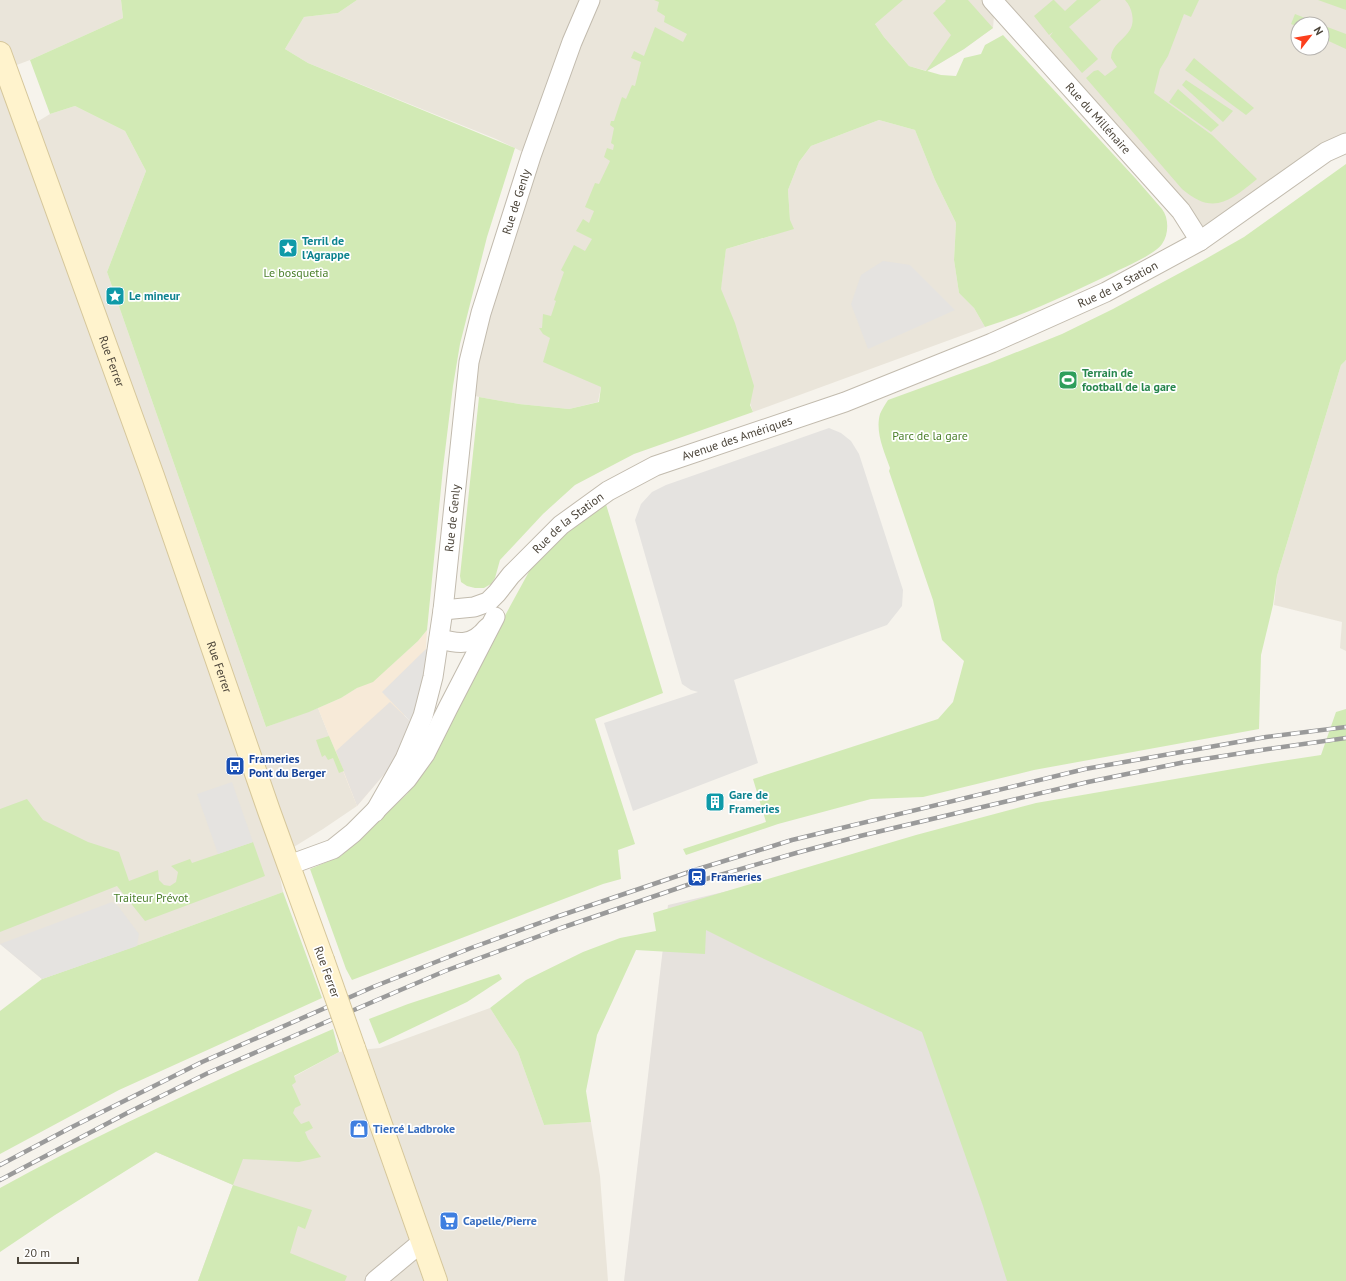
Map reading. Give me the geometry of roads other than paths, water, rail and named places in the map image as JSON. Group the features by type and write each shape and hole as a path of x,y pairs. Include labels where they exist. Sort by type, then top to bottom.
{"main road":[{"name":"Rue Ferrer","path":"0,53 153,476 269,811 436,1281"}],"street":[{"name":"Rue de Genly","path":"375,812 405,759 423,716 432,677 443,610 469,362 481,314 531,156 572,42 590,0"},
{"name":"Rue du Millénaire","path":"992,0 1181,211 1200,241"},
{"name":"Rue de la Station","path":"870,391 992,343 1099,295 1200,241 1326,152 1346,143"},
{"name":"Avenue des Amériques","path":"608,491 655,466 845,402 870,391"},
{"name":"Rue de la Station","path":"443,610 474,607 488,602 511,574 561,525 608,491"},
{"name":"Rue de la Station","path":"439,640 454,643 467,642 481,636 495,617 530,557"},
{"path":"289,865 333,849 353,833 407,779 426,754 495,617"},
{"path":"375,1281 422,1241"}],"railway":[{"path":"0,1165 202,1062 373,987 471,948 556,917 695,870 792,840 1085,769 1266,737 1346,727"},
{"path":"0,1180 129,1112 208,1073 377,1000 445,971 561,928 699,881 860,836 1088,782 1185,762 1346,738"}],"place":[{"name":"Terril de l'Agrappe","path":"288,248"},
{"name":"Le mineur","path":"115,296"},
{"name":"Terrain de football de la gare","path":"1068,380"},
{"name":"Frameries Pont du Berger","path":"235,766"},
{"name":"Gare de Frameries","path":"715,802"},
{"name":"Frameries","path":"697,877"},
{"name":"Tiercé Ladbroke","path":"359,1129"},
{"name":"Capelle/Pierre","path":"449,1221"}],"park label":[{"name":"Le bosquetia","path":"296,273"},
{"name":"Parc de la gare","path":"930,436"},
{"name":"Traiteur Prévot","path":"151,898"}]}
